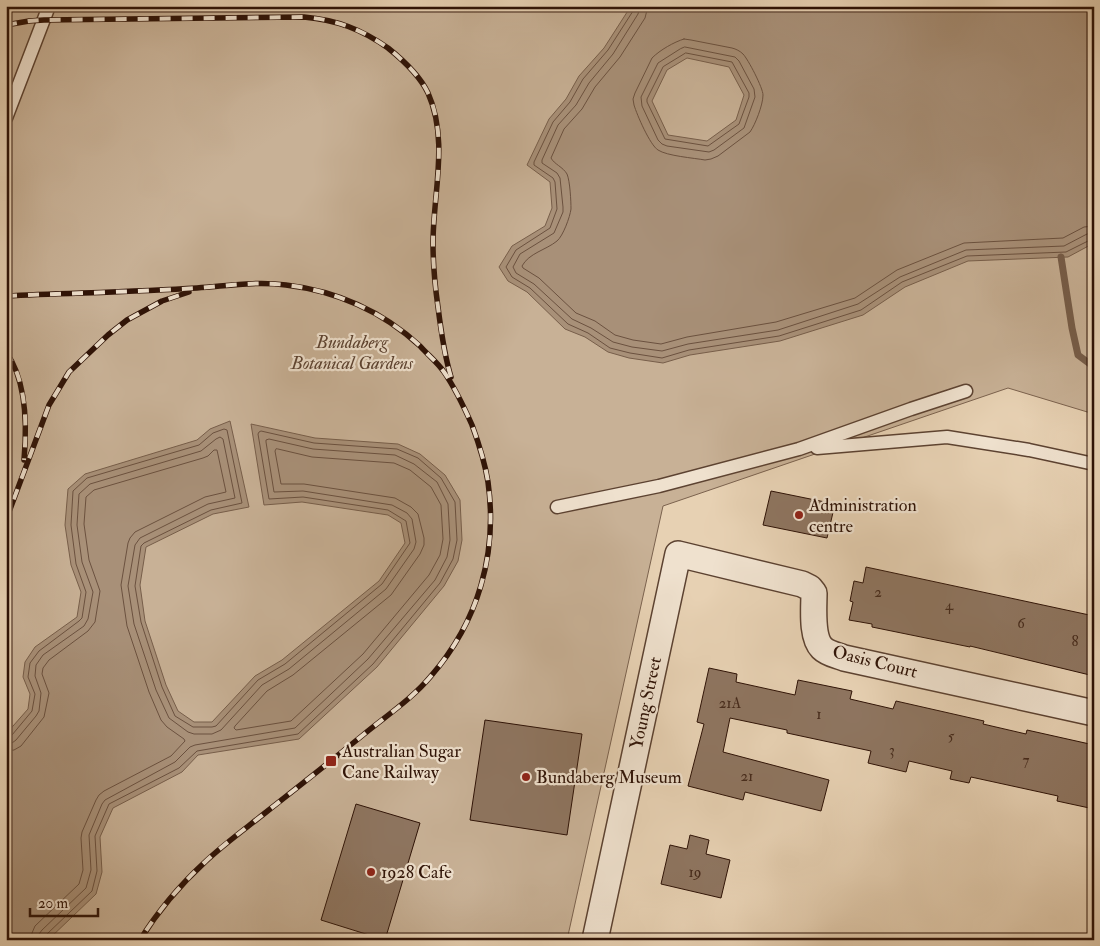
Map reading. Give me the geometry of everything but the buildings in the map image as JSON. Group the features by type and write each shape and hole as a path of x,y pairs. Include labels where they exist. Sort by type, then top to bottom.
{"street":[{"name":"Oasis Court","path":"678,554 802,584 810,588 814,593 816,639 822,648 830,653 844,658 1094,713"},
{"name":"Young Street","path":"595,940 678,554"}],"lane":[{"path":"6,118 49,6"},
{"path":"557,507 659,486 799,449 911,408 966,391"},
{"path":"799,449 946,437 1029,450 1094,464"}],"green space":[{"name":"Bundaberg Botanical Gardens","path":"6,6 1094,6 1094,414 1008,388 663,506 567,940 6,940"}],"water":[{"path":"631,6 1094,6 1094,243 1068,257 968,261 905,287 863,315 780,341 690,355 663,363 629,358 608,352 585,337 565,329 527,292 508,281 499,267 512,246 545,226 552,208 550,182 527,165 549,119 566,99 579,76 604,48","holes":["687,58 729,67 744,95 736,120 707,141 668,135 652,101 667,70"]},
{"path":"230,421 249,507 213,514 146,547 140,585 145,621 166,685 178,711 194,722 212,722 255,676 282,660 379,581 405,543 401,523 388,515 302,502 264,505 251,424 315,438 398,444 420,454 445,475 460,500 462,540 458,561 444,586 377,667 299,739 198,755 182,772 113,808 100,837 102,872 96,894 48,940 6,940 6,734 28,709 30,694 23,677 25,662 35,647 77,617 81,592 71,565 65,525 68,489 85,474 197,440 210,429"}],"waterway":[{"path":"1061,257 1078,355 1094,367"}],"railway":[{"path":"6,25 44,20 304,17 327,20 348,26 388,48 420,80 428,93 438,129 439,148 433,243 434,267 446,360 451,377"},
{"path":"6,296 264,284 305,288 341,298 375,313 391,323 420,346 441,368 456,391 472,425 482,453 487,475 490,509 487,561 481,586 472,610 461,633 447,655 424,684 407,700 205,862 170,899 140,940"},
{"path":"6,520 49,405 69,372 108,335 127,320 162,301 189,292"},
{"path":"6,352 13,364 22,390 25,419 24,460"}],"place":[{"name":"Administration centre","path":"799,515"},
{"name":"Australian Sugar Cane Railway","path":"331,761"},
{"name":"Bundaberg Museum","path":"526,777"},
{"name":"1928 Cafe","path":"371,872"}]}
